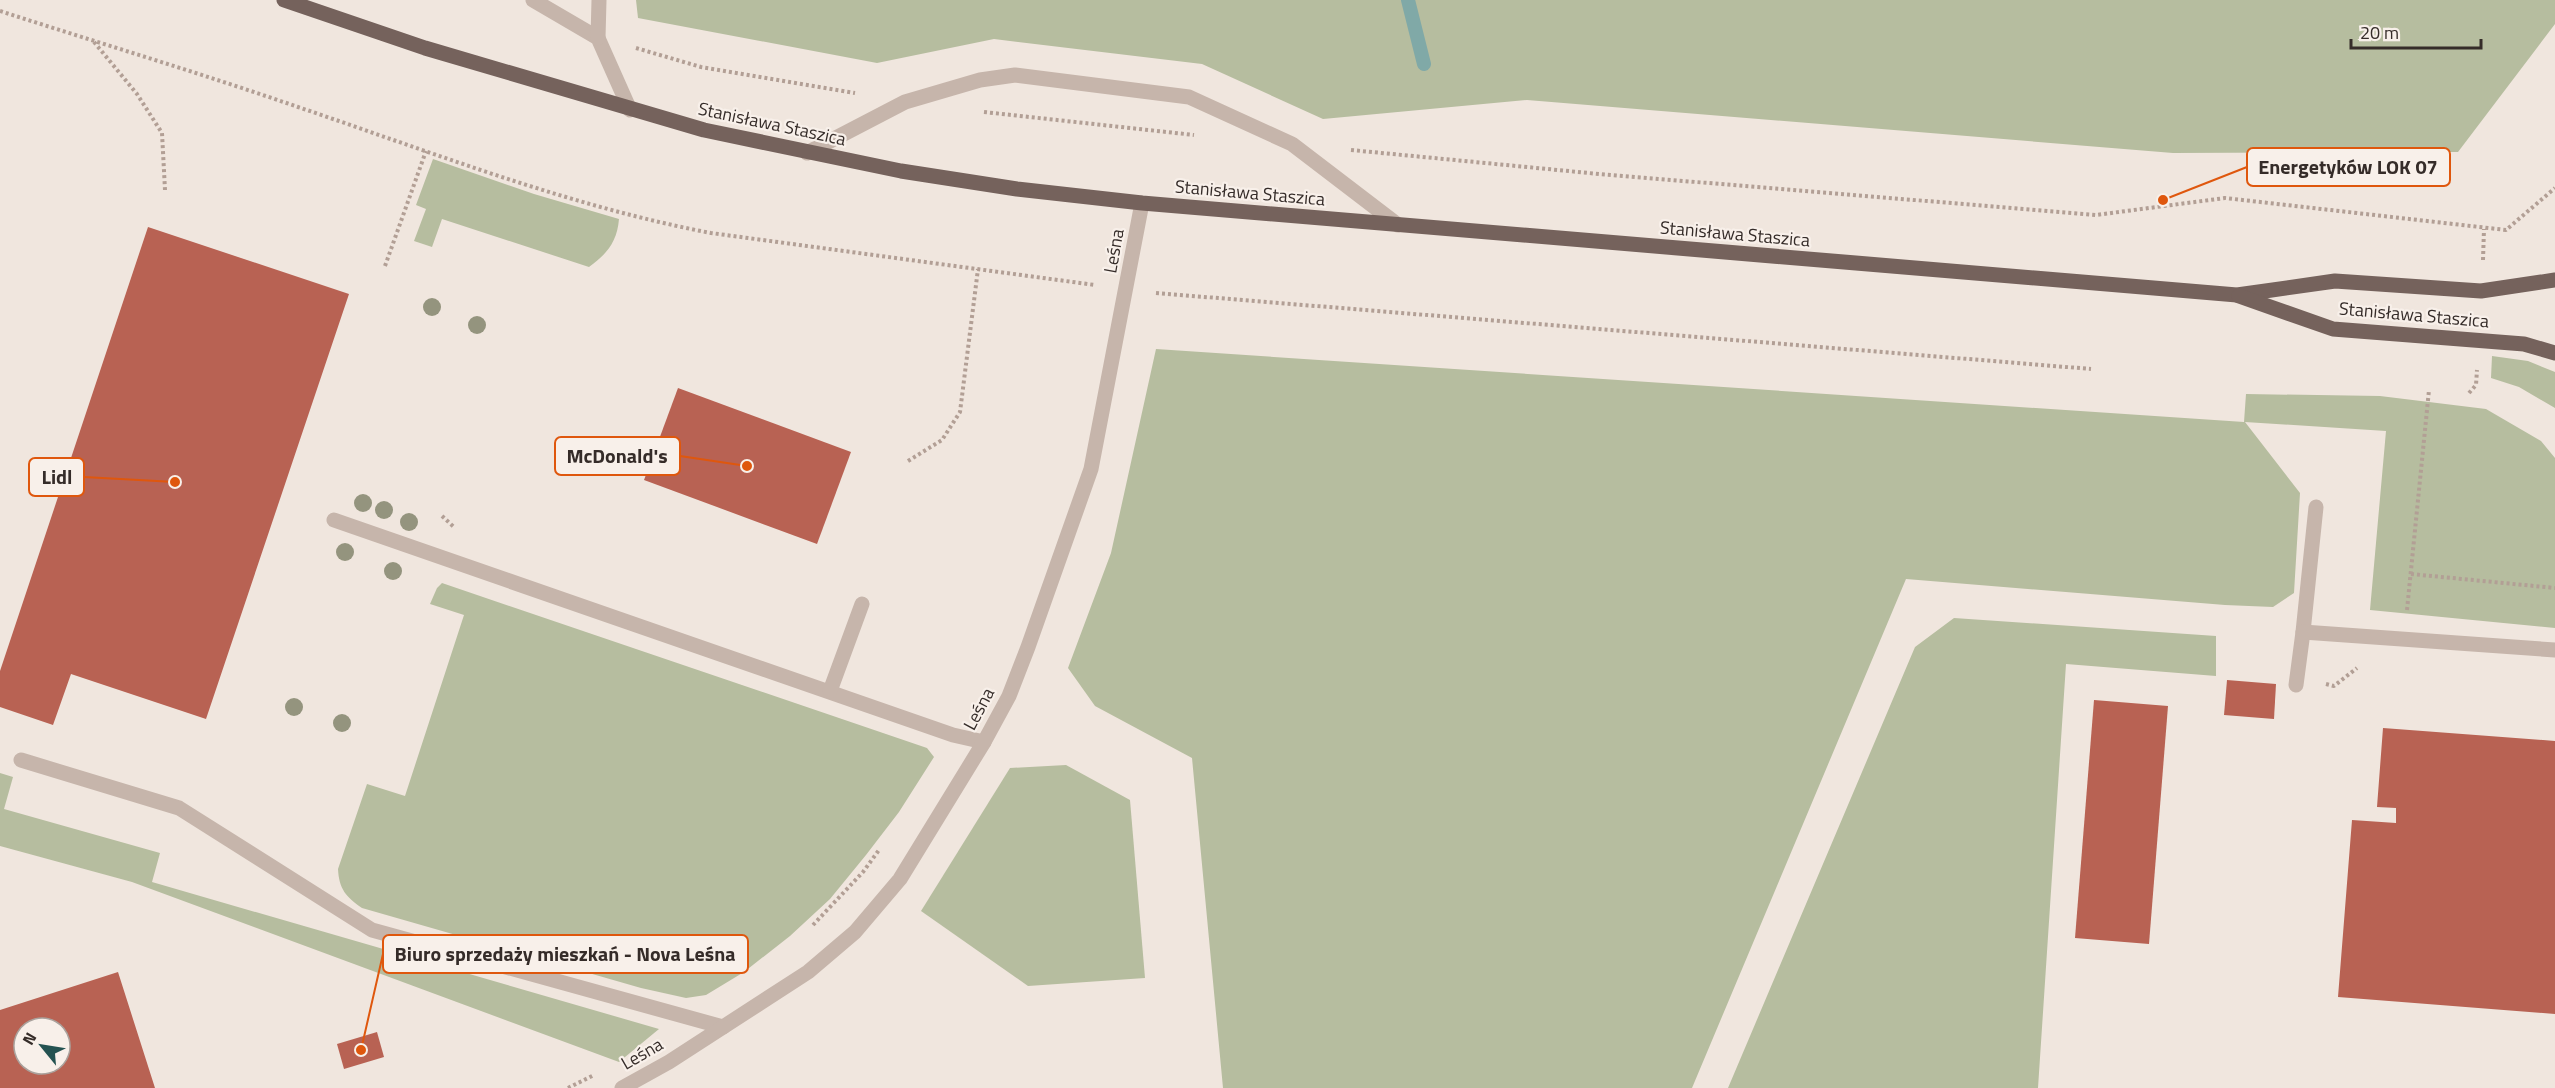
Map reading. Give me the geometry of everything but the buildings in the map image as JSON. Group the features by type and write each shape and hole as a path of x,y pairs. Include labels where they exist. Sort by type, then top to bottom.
{"main road":[{"name":"Stanisława Staszica","path":"284,0 425,48 704,130 902,171 1017,189 1142,203 2236,295 2335,281 2481,291 2555,280"},
{"name":"Stanisława Staszica","path":"2236,295 2333,329 2524,344 2555,353"}],"street":[{"path":"532,0 598,38"},
{"path":"599,0 598,38 630,110"},
{"path":"807,153 904,102 980,80 1015,75 1189,96 1292,144 1398,225"},
{"name":"Leśna","path":"622,1088 669,1062 808,972 855,933 900,879 984,742 1017,676 1091,469 1127,291 1142,203"},
{"path":"2296,683 2316,507"},
{"path":"334,520 953,735 984,742"},
{"path":"830,691 862,604"},
{"path":"2303,632 2555,651"},
{"path":"21,760 179,808 372,930 723,1027"}],"path":[{"path":"0,11 296,106 581,203 652,222 711,233 1127,291 2091,369"},
{"path":"94,41 137,94 162,133 165,190"},
{"path":"385,266 426,151"},
{"path":"2096,216 2225,198 2506,230 2555,188"},
{"path":"908,461 942,440 960,412 978,269"},
{"path":"2404,639 2429,390"},
{"path":"2411,574 2555,588"},
{"path":"2296,683 2334,686 2358,667"},
{"path":"811,926 863,872 884,844"},
{"path":"568,1088 599,1072"}],"green space":[{"path":"636,0 2555,0 2555,24 2458,152 2173,153 1527,100 1323,119 1202,64 994,39 877,63 638,18"},
{"path":"433,159 534,194 619,219 613,241 606,252 589,267 442,219 432,247 414,241 426,209 416,205"},
{"path":"1156,349 2244,422 2246,394 2380,396 2486,409 2541,441 2555,458 2555,628 2370,610 2386,431 2245,422 2300,493 2294,593 2273,607 1906,579 1692,1088 1223,1088 1192,758 1095,706 1068,668 1111,553"},
{"path":"2492,356 2528,361 2555,372 2555,408 2519,387 2491,378"},
{"path":"442,583 927,748 934,757 899,812 830,899 790,936 744,972 706,995 686,998 641,988 362,908 344,892 338,869 367,784 405,796 464,615 430,604 437,588"},
{"path":"1954,618 2216,636 2216,676 2066,664 2038,1088 1728,1088 1915,647"},
{"path":"1066,765 1130,800 1145,978 1028,986 921,911 1010,768"},
{"path":"0,773 13,777 4,809 160,853 152,882 659,1029 619,1062 132,882 0,846"}],"waterway":[{"path":"1408,0 1424,64"}],"place":[{"name":"Energetyków LOK 07","path":"2163,200"},
{"name":"McDonald's","path":"747,466"},
{"name":"Lidl","path":"175,482"},
{"name":"Biuro sprzedaży mieszkań - Nova Leśna","path":"361,1050"}]}
